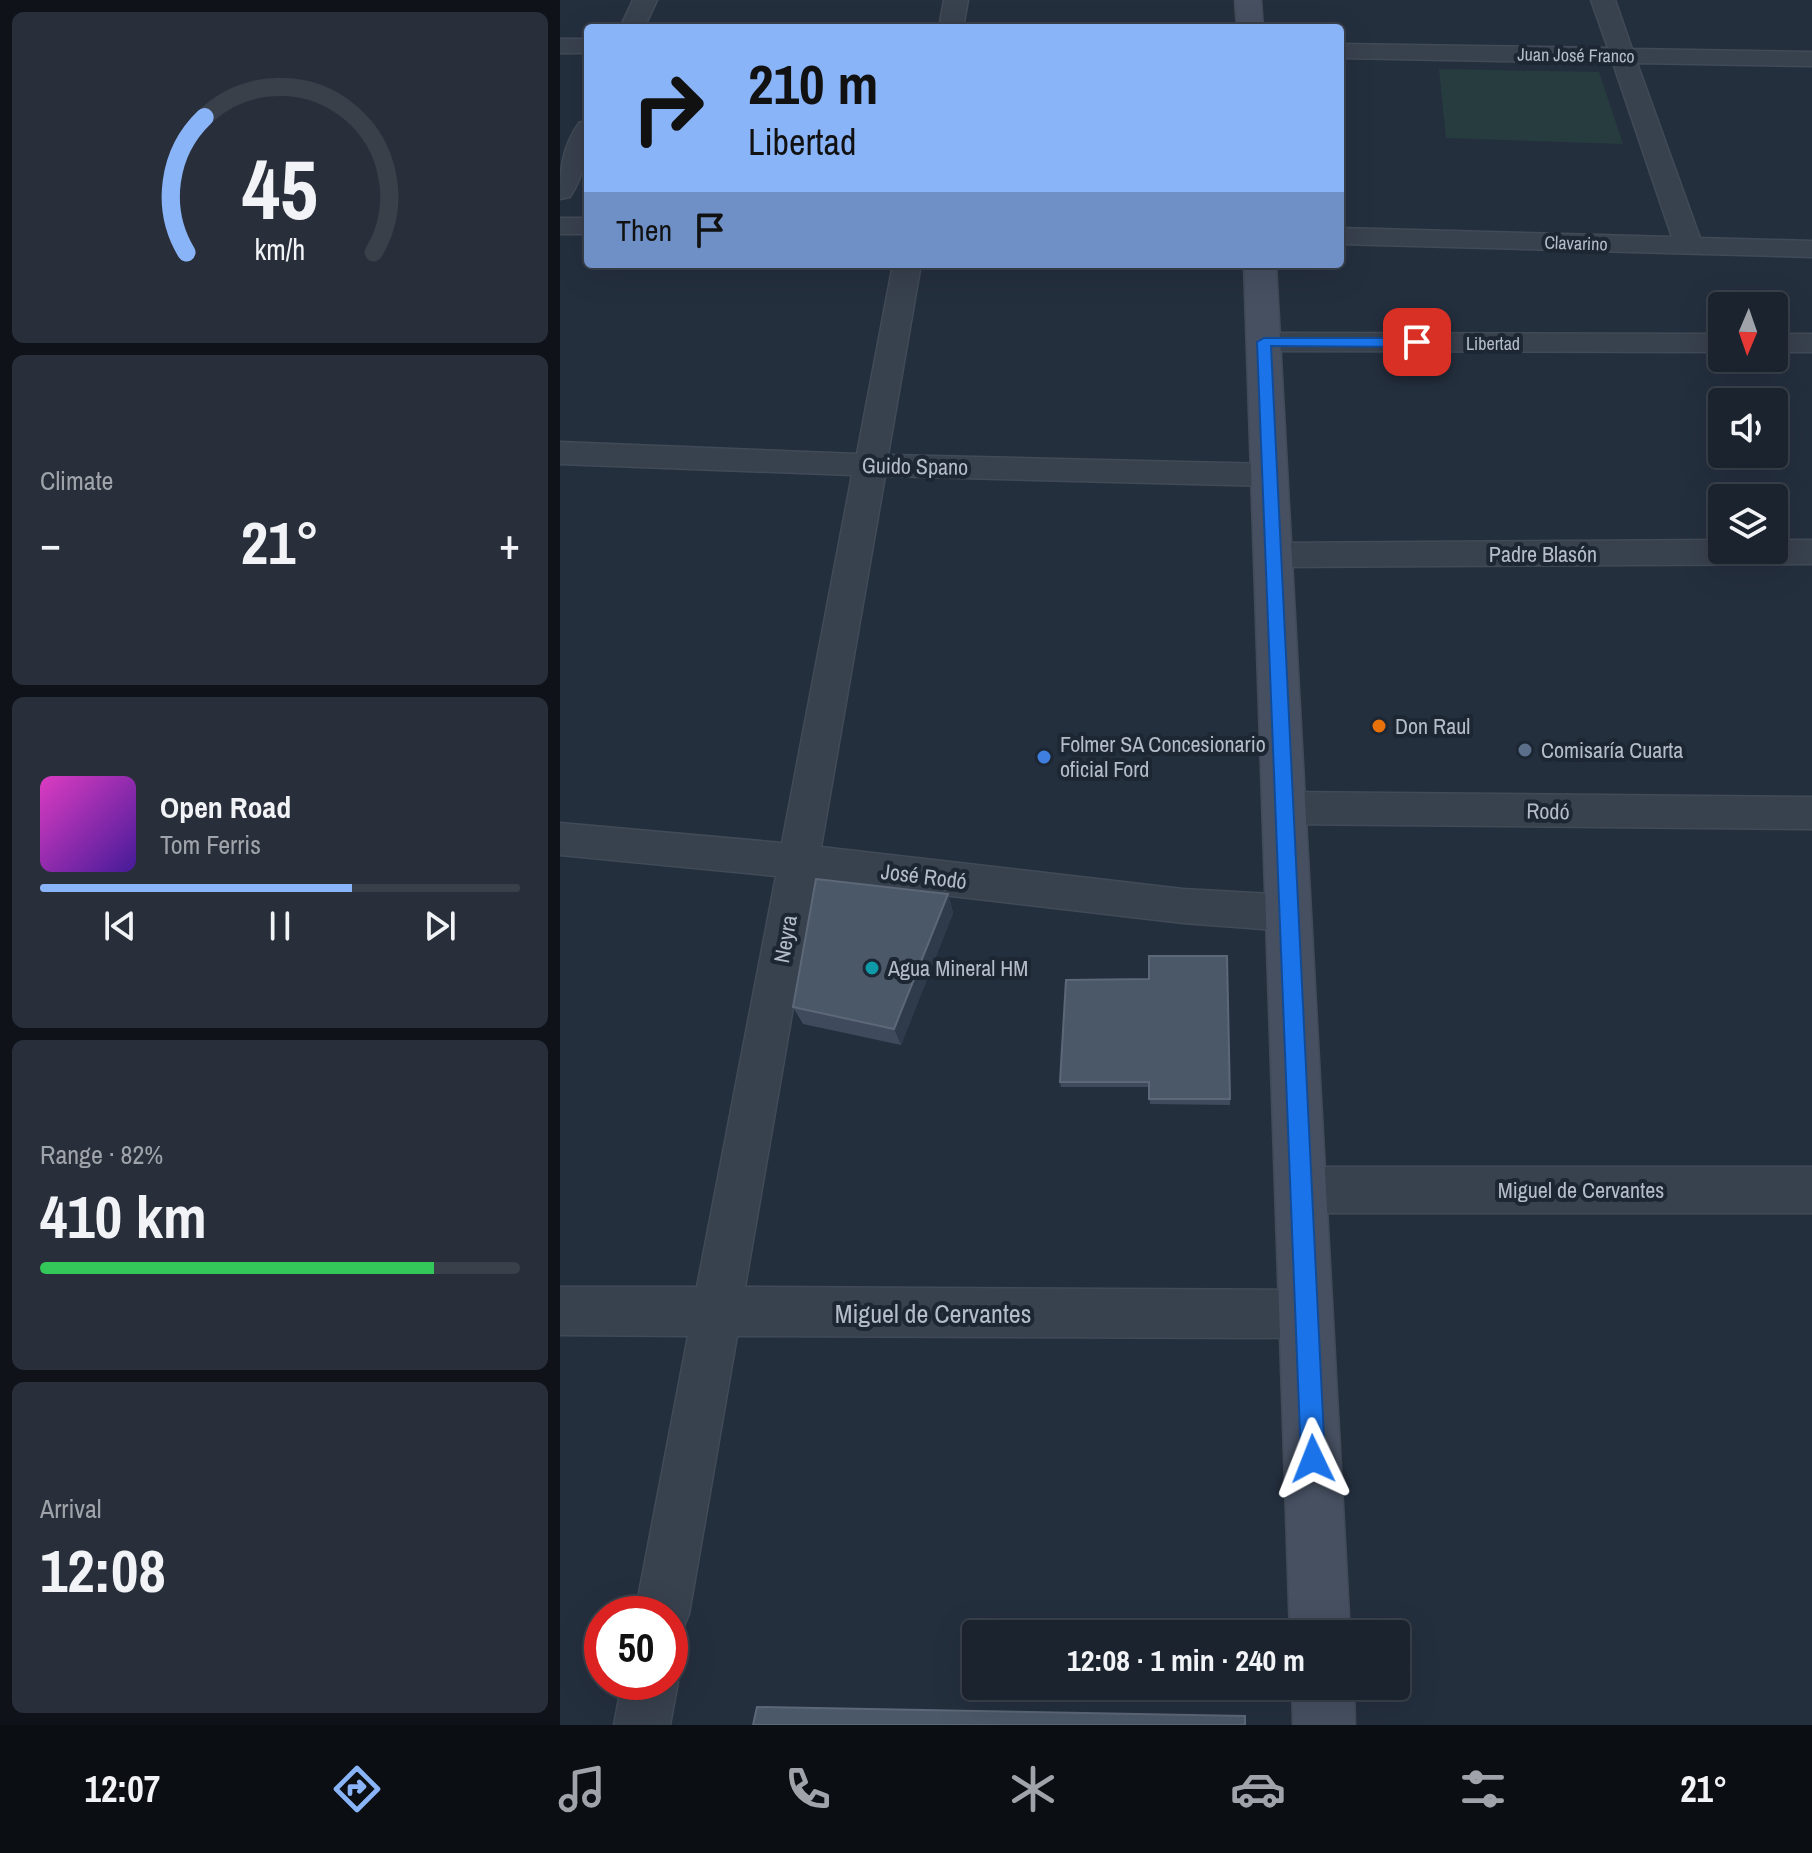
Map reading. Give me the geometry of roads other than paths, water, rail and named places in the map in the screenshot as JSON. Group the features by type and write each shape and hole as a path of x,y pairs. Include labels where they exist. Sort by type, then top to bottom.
{"main road":[{"path":"1248,0 1250,24"},
{"path":"1260,268 1319,1620"},
{"path":"1323,1700 1324,1725"}],"street":[{"path":"634,24 645,0"},
{"path":"952,24 956,0"},
{"path":"1603,0 1689,246"},
{"path":"560,46 584,46"},
{"name":"Juan José Franco","path":"1344,51 1812,59"},
{"path":"560,191 584,137"},
{"path":"560,226 584,226"},
{"name":"Clavarino","path":"1344,236 1812,249"},
{"name":"Neyra","path":"665,1596 906,268"},
{"name":"Libertad","path":"1264,342 1708,343"},
{"path":"1788,343 1812,343"},
{"name":"Guido Spano","path":"560,453 1270,475"},
{"name":"Padre Blasón","path":"1274,555 1812,552"},
{"name":"Rodó","path":"1285,808 1812,813"},
{"name":"José Rodó","path":"560,839 799,861 1183,906 1289,913"},
{"name":"Miguel de Cervantes","path":"1301,1190 1812,1190"},
{"name":"Miguel de Cervantes","path":"560,1311 1306,1314"},
{"path":"642,1725 647,1700"}],"place":[{"name":"Don Raul","path":"1379,726"},
{"name":"Comisaría Cuarta","path":"1525,750"},
{"name":"Folmer SA Concesionario oficial Ford","path":"1044,757"},
{"name":"Agua Mineral HM","path":"872,968"}]}
